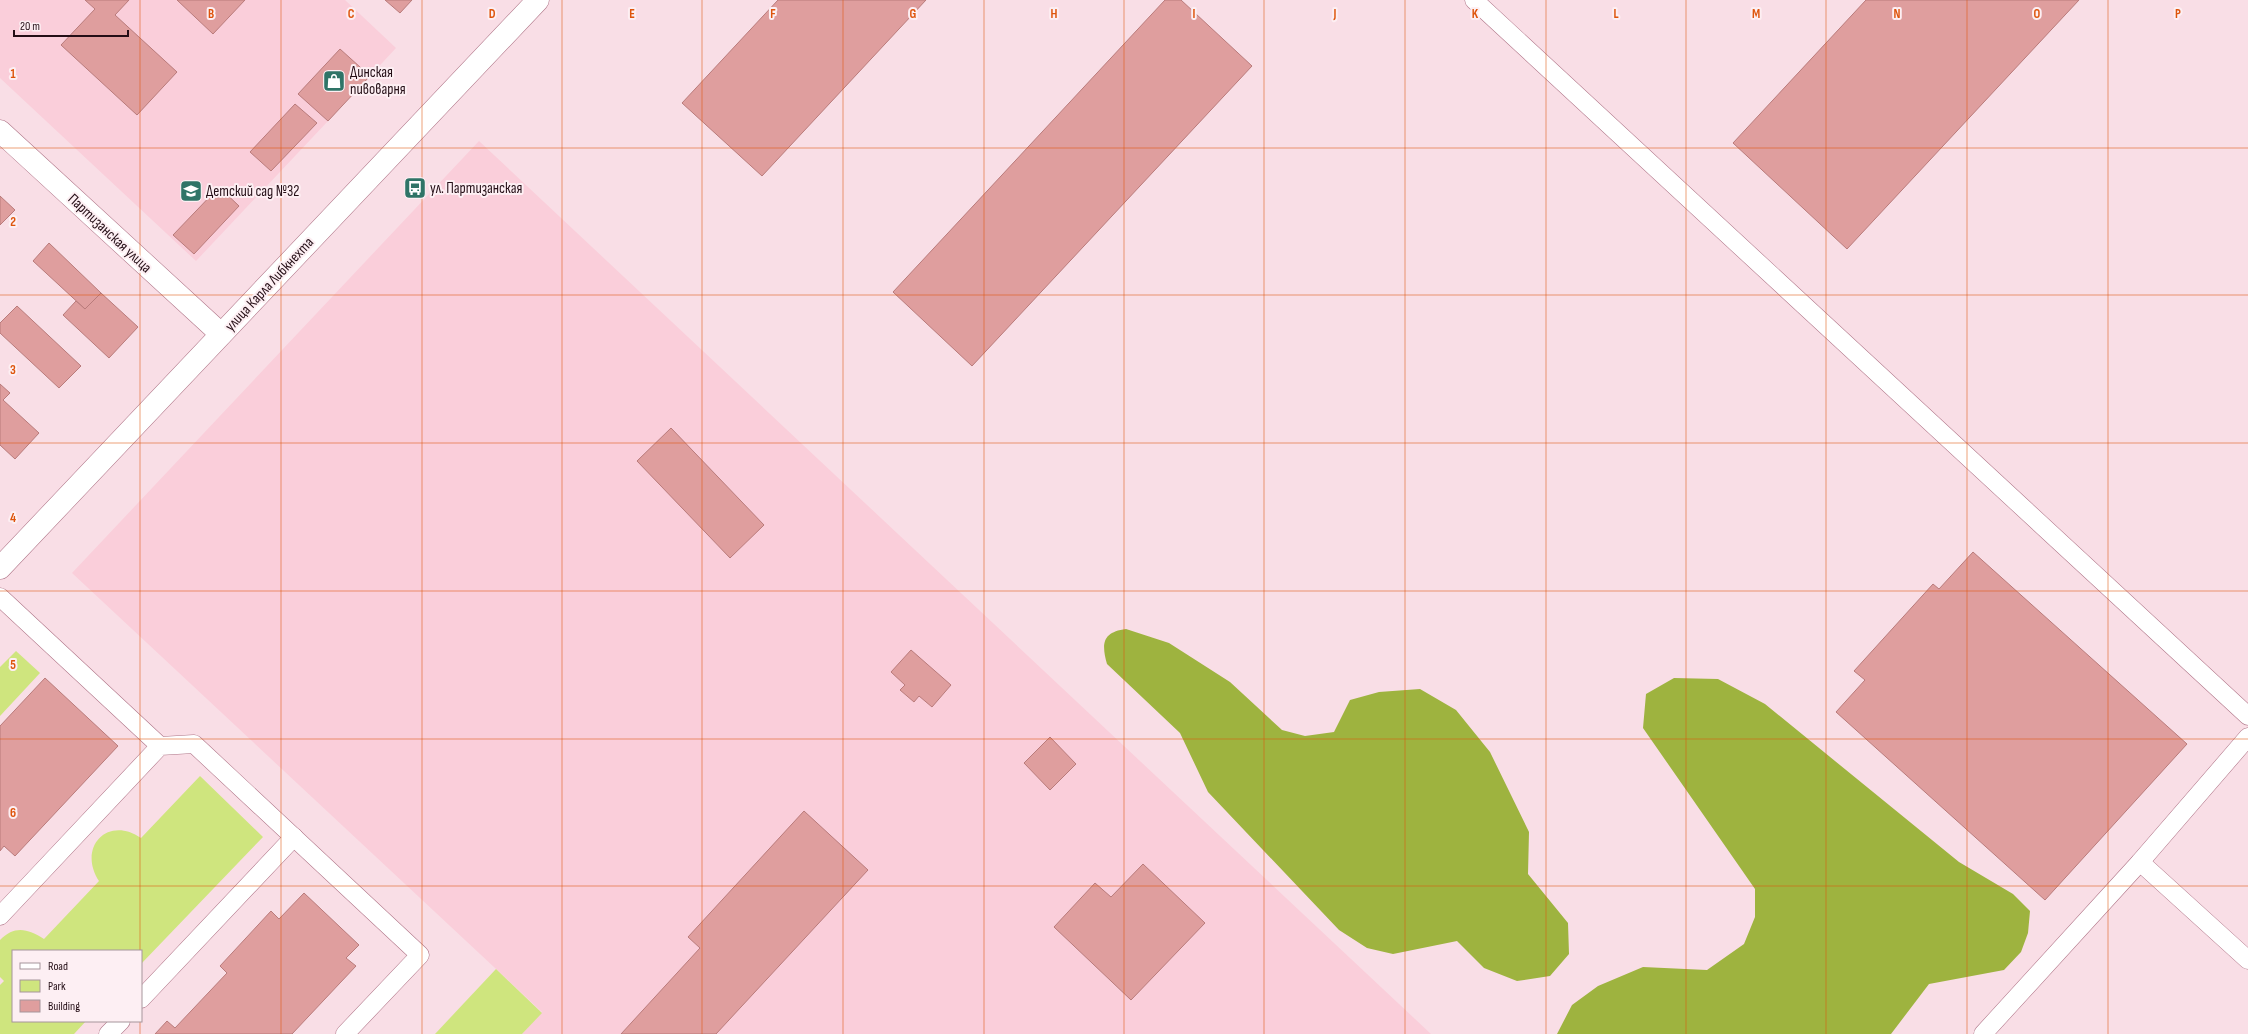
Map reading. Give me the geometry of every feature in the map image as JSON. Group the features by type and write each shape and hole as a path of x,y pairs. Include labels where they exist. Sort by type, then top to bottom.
{"street":[{"name":"улица Карла Либкнехта","path":"0,568 538,0"},
{"name":"Партизанская улица","path":"0,131 221,334"}],"lane":[{"path":"1474,0 2248,716"},
{"path":"0,597 160,746"},
{"path":"1983,1034 2140,862 2248,738"},
{"path":"0,916 160,746 194,744 420,954 345,1034"},
{"path":"142,998 294,837"},
{"path":"2140,862 2248,960"},
{"path":"108,1034 120,1022"}],"shaded area":[{"name":"Детский сад №32","path":"0,0 345,0 396,48 370,76 340,49 299,93 328,121 196,261 0,78"},
{"path":"479,141 1431,1034 522,1034 542,1012 72,573"}],"green space":[{"path":"1126,629 1169,643 1230,682 1282,730 1305,736 1334,732 1350,700 1379,692 1420,689 1456,710 1490,752 1529,832 1528,874 1568,923 1569,954 1550,976 1517,981 1484,968 1457,941 1393,954 1367,948 1339,930 1208,792 1180,733 1107,664 1104,644 1108,636 1112,633"},
{"path":"16,651 40,673 0,716 0,667"},
{"path":"1674,678 1718,679 1765,704 1959,862 2013,894 2030,911 2028,933 2021,952 2004,970 1929,984 1891,1034 1557,1034 1572,1005 1598,986 1643,967 1707,970 1744,944 1755,917 1755,889 1643,728 1646,694"},
{"path":"200,776 263,837 142,963 142,950 12,950 12,1022 85,1022 74,1034 0,1034 0,985 4,981 0,977 0,940 16,930 27,931 44,939 99,881 93,868 92,857 94,846 99,838 107,833 117,830 129,832 141,838"},
{"path":"496,969 542,1013 522,1034 435,1034"}],"building":[{"path":"85,0 129,0 115,15 177,72 137,115 61,45 95,9"},
{"path":"177,0 245,0 213,34"},
{"path":"385,0 412,0 400,13"},
{"path":"778,0 926,0 762,176 682,103"},
{"path":"1165,0 1181,0 1252,66 972,366 893,292"},
{"path":"1866,0 2079,0 1847,249 1733,143"},
{"path":"340,49 370,76 328,121 298,94"},
{"path":"295,104 317,123 271,171 250,152"},
{"path":"219,187 239,206 194,254 173,235"},
{"path":"0,196 15,210 0,225"},
{"path":"49,243 101,293 85,309 33,261"},
{"path":"101,293 138,327 109,358 63,315 76,301 85,309"},
{"path":"17,306 81,366 59,388 0,333 0,323"},
{"path":"0,384 10,393 3,400 39,433 15,459 0,445"},
{"path":"671,428 764,525 730,558 637,461"},
{"path":"1973,552 2187,744 2045,900 1836,712 1865,680 1854,671 1933,584 1939,589"},
{"path":"911,650 951,685 932,707 919,696 914,702 900,690 905,685 891,672"},
{"path":"45,678 118,746 15,856 4,846 0,851 0,726"},
{"path":"1050,737 1076,764 1050,790 1024,763"},
{"path":"804,811 868,870 716,1034 621,1034 700,948 688,937"},
{"path":"1143,864 1205,923 1131,1000 1054,927 1095,883 1111,897"},
{"path":"304,893 359,945 346,958 356,966 292,1034 155,1034 167,1021 175,1028 227,973 220,966 271,911 279,919"}],"place":[{"name":"Динская пивоварня","path":"334,81"},
{"name":"ул. Партизанская","path":"415,188"},
{"name":"Детский сад №32","path":"191,191"}]}
